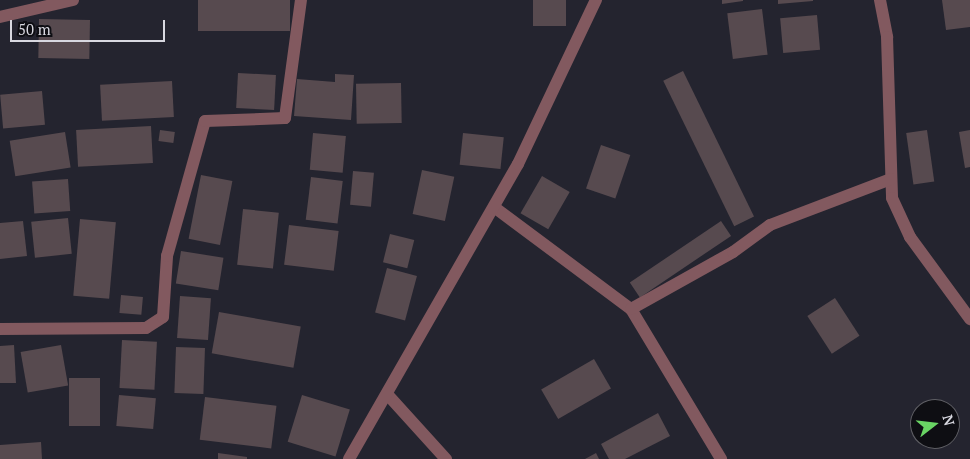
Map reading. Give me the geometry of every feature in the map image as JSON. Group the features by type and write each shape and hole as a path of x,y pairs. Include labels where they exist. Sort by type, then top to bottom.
{"street":[{"path":"0,17 73,0"},
{"path":"0,329 146,328 163,317 167,256 205,121 285,118 301,0"},
{"path":"349,459 494,207 596,0"},
{"path":"880,0 887,37 892,198 910,237 970,319"},
{"path":"631,309 733,252 770,225 891,179"},
{"path":"494,207 631,309 721,459"},
{"path":"387,394 446,459"}],"building":[{"path":"198,0 290,0 290,31 198,31"},
{"path":"533,0 566,0 566,26 533,26"},
{"path":"722,0 743,0 743,1 722,4"},
{"path":"778,0 813,0 813,1 778,4"},
{"path":"942,0 970,0 970,27 946,30"},
{"path":"762,9 768,55 733,59 727,13"},
{"path":"817,15 820,50 783,53 780,18"},
{"path":"39,19 90,20 89,59 38,58"},
{"path":"683,71 754,217 734,226 663,81"},
{"path":"238,73 276,75 274,110 236,108"},
{"path":"335,74 354,75 351,120 294,116 297,79 335,82"},
{"path":"172,81 174,117 102,121 100,85"},
{"path":"401,83 402,123 357,124 356,84"},
{"path":"42,91 45,125 3,129 0,95"},
{"path":"151,126 153,163 78,167 76,130"},
{"path":"160,130 175,132 173,143 158,141"},
{"path":"927,130 934,181 913,184 906,133"},
{"path":"970,130 970,167 965,168 959,132"},
{"path":"65,132 71,168 15,176 10,141"},
{"path":"313,133 346,136 343,173 310,170"},
{"path":"463,133 504,137 500,169 460,165"},
{"path":"601,145 630,155 615,199 586,188"},
{"path":"422,170 454,177 445,221 413,214"},
{"path":"353,171 374,173 371,207 350,205"},
{"path":"201,175 232,181 220,245 189,239"},
{"path":"542,176 570,192 548,229 520,213"},
{"path":"311,177 343,181 338,224 306,220"},
{"path":"68,179 70,211 34,213 32,182"},
{"path":"243,209 279,213 273,268 237,265"},
{"path":"68,218 72,254 35,258 31,222"},
{"path":"80,219 116,222 109,299 73,296"},
{"path":"23,221 27,256 0,259 0,223"},
{"path":"721,221 731,236 640,297 630,283"},
{"path":"289,225 339,231 334,271 284,265"},
{"path":"390,234 414,240 407,268 383,262"},
{"path":"181,251 223,258 218,290 176,284"},
{"path":"387,268 417,276 405,320 375,312"},
{"path":"121,295 143,297 141,315 119,313"},
{"path":"180,296 211,298 208,340 177,338"},
{"path":"835,298 860,336 832,354 807,316"},
{"path":"219,312 301,326 293,368 212,353"},
{"path":"122,340 157,342 154,390 119,388"},
{"path":"14,345 16,383 0,383 0,346"},
{"path":"61,345 68,385 28,392 21,352"},
{"path":"176,347 205,348 203,394 174,393"},
{"path":"594,359 611,388 558,419 541,390"},
{"path":"69,378 100,378 100,426 69,426"},
{"path":"119,395 156,398 153,429 116,426"},
{"path":"302,395 350,410 335,456 288,442"},
{"path":"205,397 276,406 271,448 200,440"},
{"path":"658,413 670,436 625,459 609,459 601,444"},
{"path":"41,442 42,459 0,459 0,445"},
{"path":"218,453 247,457 247,459 218,459"},
{"path":"596,453 599,459 585,459"}]}
